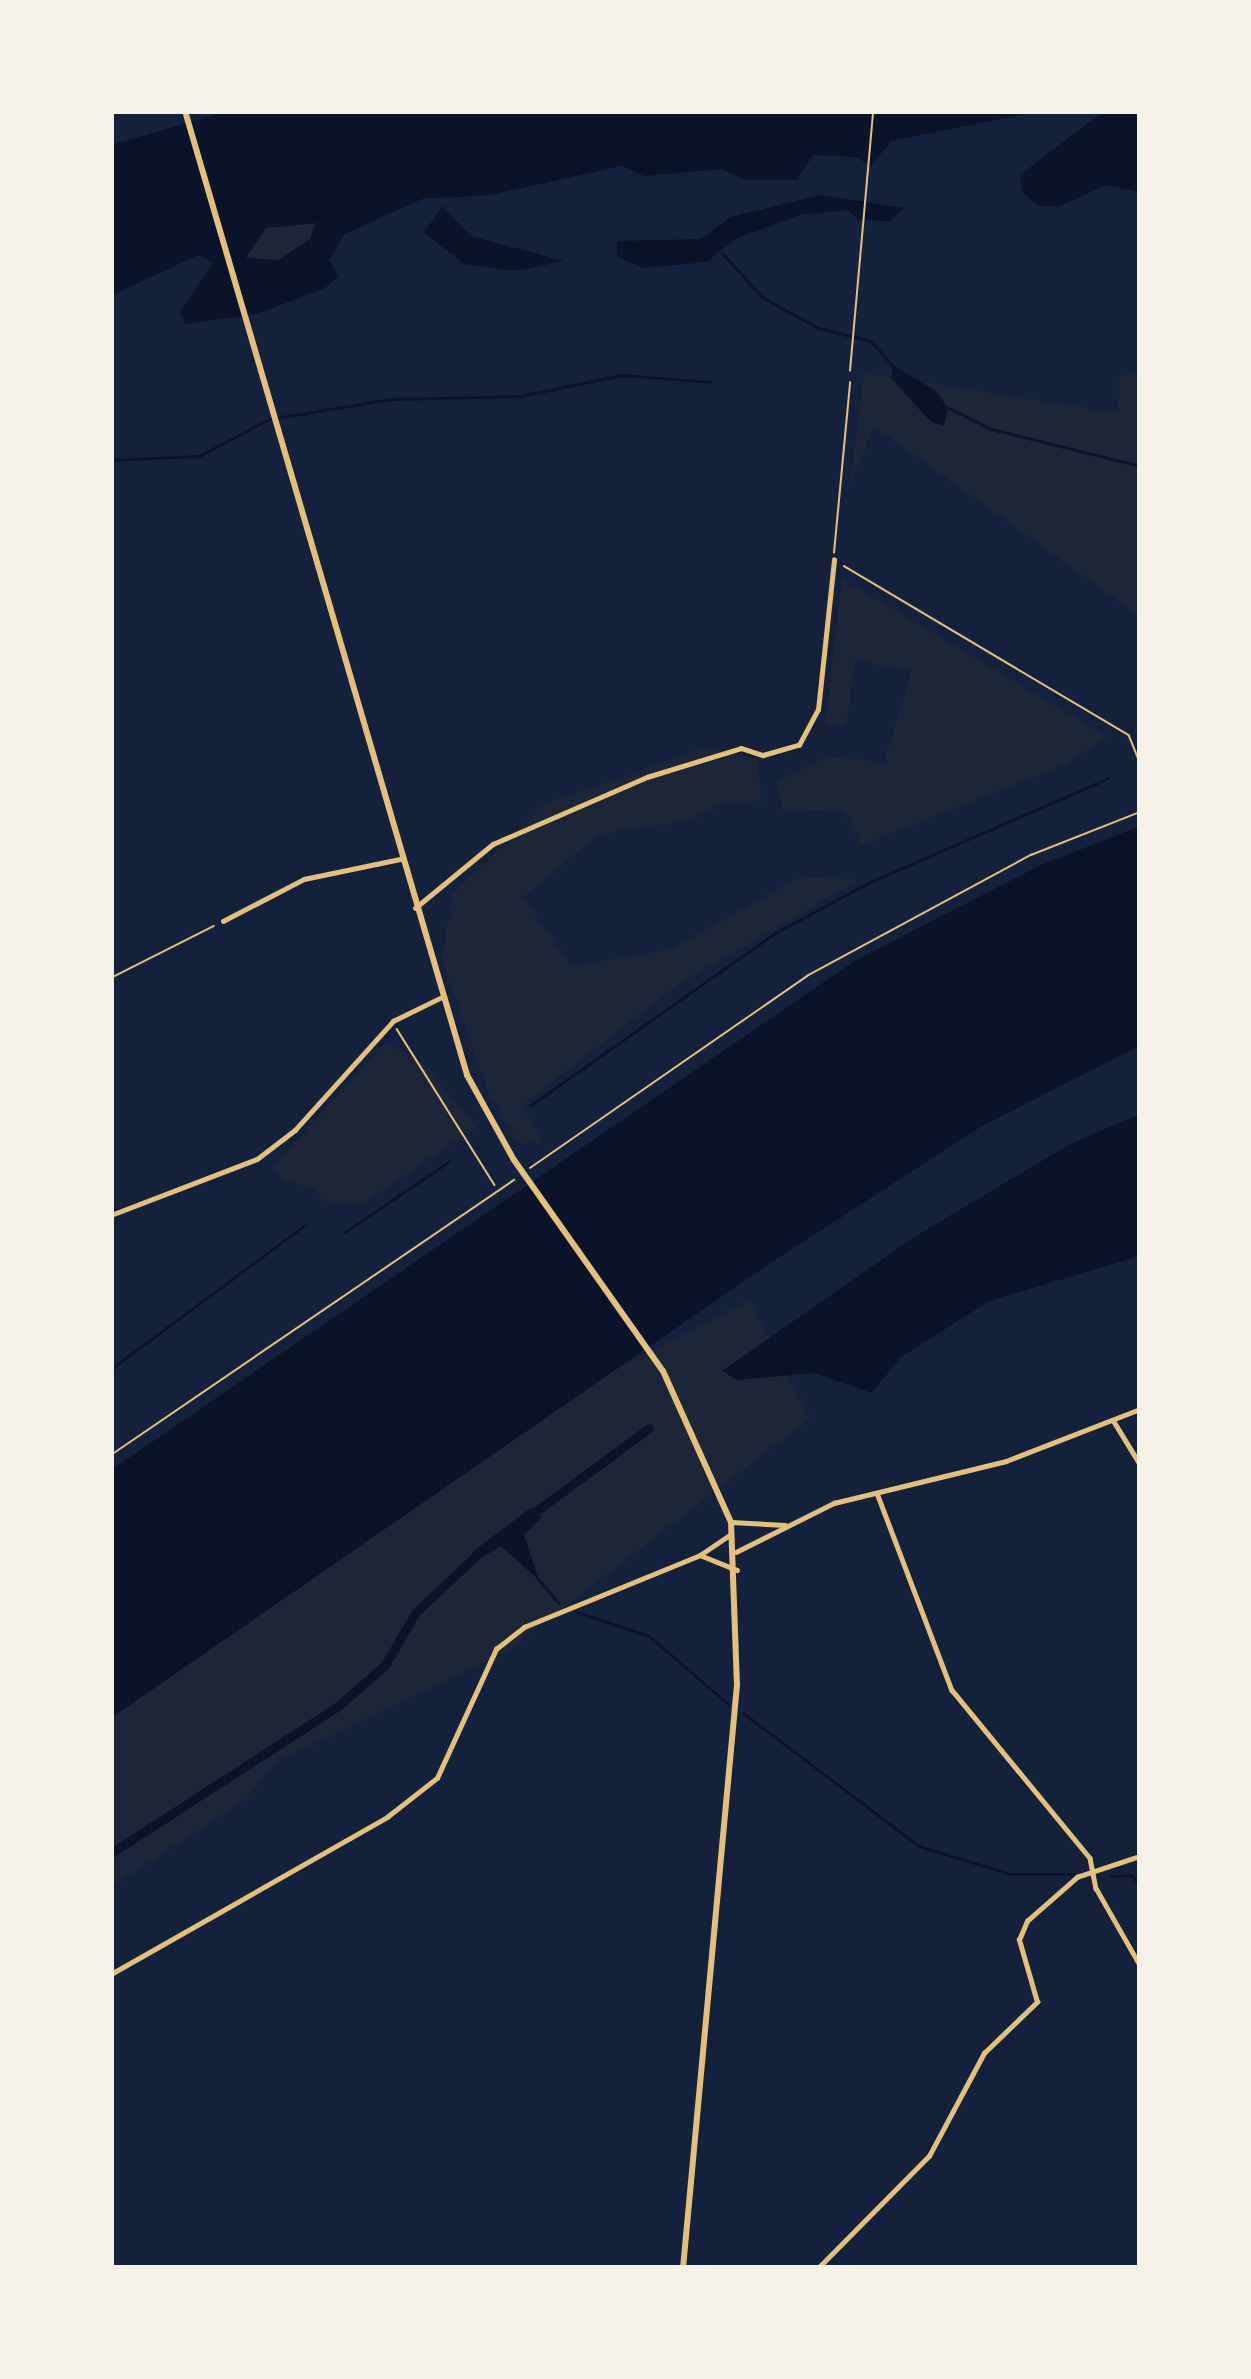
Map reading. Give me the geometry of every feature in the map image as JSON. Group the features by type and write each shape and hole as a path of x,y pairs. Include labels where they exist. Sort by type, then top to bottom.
{"main road":[{"path":"185,111 466,1075 514,1160 663,1371 731,1522 737,1570 737,1685 683,2268"}],"street":[{"path":"415,908 494,844 647,777 741,748 763,754 799,746 818,710 833,560"},
{"path":"223,921 304,879 401,859"},
{"path":"111,1214 257,1159 295,1130 394,1021 440,998"},
{"path":"736,1552 785,1525 878,1493 1006,1461 1140,1408"},
{"path":"1113,1420 1140,1464"},
{"path":"878,1493 952,1690 1095,1871 1096,1888 1140,1965"},
{"path":"731,1522 785,1525"},
{"path":"111,1974 387,1817 436,1778 496,1649 524,1627 700,1555 733,1533"},
{"path":"700,1555 737,1570"},
{"path":"818,2268 944,2137 984,2053 1037,2002 1021,1930 1057,1893 1095,1871 1140,1856"}],"path":[{"path":"850,371 873,111"},
{"path":"850,383 833,560 1129,735 1140,762"},
{"path":"111,1455 807,976 1031,856 1140,812"},
{"path":"111,978 223,921"},
{"path":"394,1021 497,1188"}],"shaded area":[{"path":"228,111 1040,111 891,141 871,166 856,157 813,155 797,180 744,180 721,169 644,176 622,166 491,195 422,199 345,234 329,260 338,276 325,288 257,314 185,324 180,312 213,263 198,255 111,296 111,145","holes":["316,223 310,239 279,260 246,258 266,228"]},
{"path":"1104,111 1134,111 1140,123 1140,192 1106,185 1058,207 1038,206 1022,191 1020,175"},
{"path":"820,195 904,208 890,221 859,220 847,210 801,215 735,239 707,262 643,268 617,257 617,241 701,239 730,217"},
{"path":"442,206 471,236 564,261 516,271 464,264 424,233"},
{"path":"316,223 310,239 279,260 246,258 266,228"},
{"path":"893,365 936,391 948,408 944,426 930,421 891,378"},
{"path":"864,373 1118,413 1120,376 1140,374 1140,616 874,426 851,482"},
{"path":"842,579 1106,736 1067,764 861,845 845,811 782,809 777,782 827,757 884,762 912,671 855,660 846,725 825,726"},
{"path":"706,748 758,759 761,801 725,802 687,821 599,834 523,897 571,966 670,950 800,877 859,880 680,983 522,1105 543,1142 520,1144 490,1097 442,961 452,895 544,804"},
{"path":"1140,826 1140,1046 982,1126 766,1266 111,1718 111,1470 856,960 1041,865"},
{"path":"385,1042 422,1063 476,1127 363,1203 326,1203 312,1187 283,1181 273,1167"},
{"path":"1140,1114 1140,1256 989,1301 900,1358 872,1393 814,1373 737,1380 722,1371 914,1237 1070,1144"},
{"path":"750,1300 810,1418 506,1652 274,1763 247,1798 111,1887 111,1718 613,1371"},
{"path":"532,1507 542,1517 524,1535 539,1580 501,1546 478,1560 472,1552"}],"waterway":[{"path":"722,253 762,297 818,328 871,341 894,367"},
{"path":"111,460 199,456 269,419 393,399 520,396 622,375 711,382"},
{"path":"949,408 991,429 1140,466"},
{"path":"531,1105 775,933 868,883 1108,778"},
{"path":"345,1232 448,1162"},
{"path":"111,1369 306,1224"},
{"path":"528,1517 649,1428"},
{"path":"111,1853 338,1706 385,1665 416,1612 480,1552"},
{"path":"537,1578 559,1603"},
{"path":"576,1612 649,1636 728,1704"},
{"path":"743,1713 919,1846 1010,1874 1073,1874"},
{"path":"1111,1876 1132,1875 1140,1886"}]}
